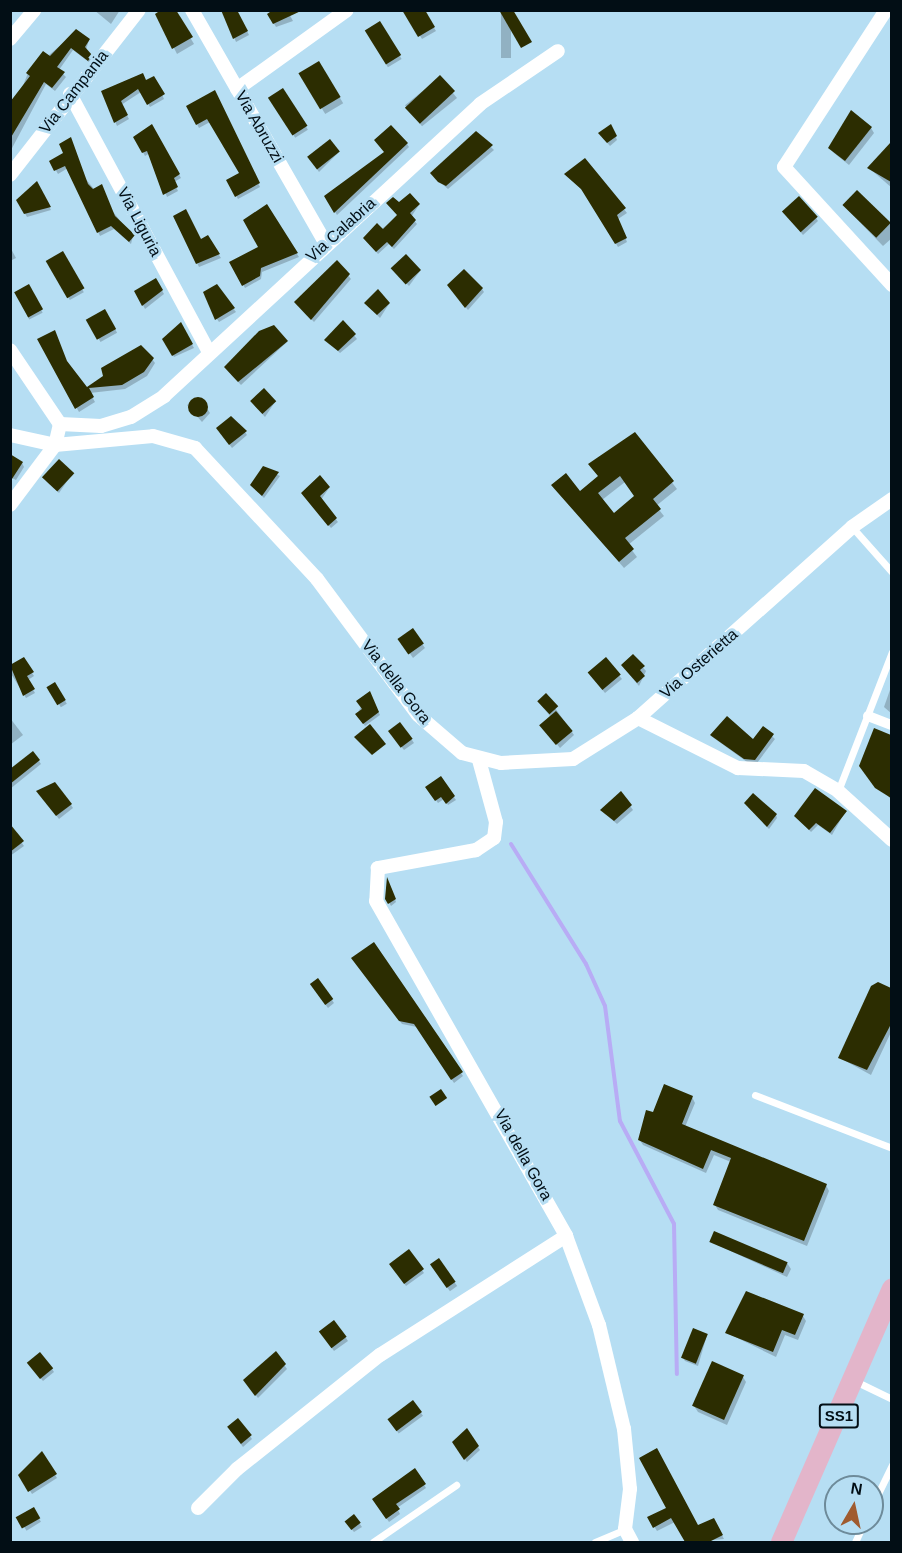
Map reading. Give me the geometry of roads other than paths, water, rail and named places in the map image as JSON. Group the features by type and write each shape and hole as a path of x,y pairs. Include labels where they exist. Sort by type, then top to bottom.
{"main road":[{"name":"SS1","path":"782,1542 855,1381 891,1288"}],"street":[{"path":"10,39 33,10"},
{"name":"Via Campania","path":"10,175 70,94 139,10"},
{"name":"Via Abruzzi","path":"192,10 326,244"},
{"path":"237,89 347,10"},
{"path":"886,10 784,167 891,285"},
{"name":"Via Calabria","path":"60,424 81,429 131,417 164,396 208,350 480,104 558,51"},
{"name":"Via Liguria","path":"70,94 208,350"},
{"path":"10,350 60,424 55,445 10,505"},
{"path":"131,417 136,438"},
{"name":"Via della Gora","path":"10,435 55,445 136,438 174,438 195,448 317,579 418,715 462,753 479,760 496,822 494,838 476,850 378,868 376,901 566,1236 599,1325 624,1429 630,1489 625,1529"},
{"name":"Via Osterietta","path":"479,760 573,759 638,718 852,527 891,499"},
{"path":"868,717 891,725"},
{"path":"638,718 738,768 793,768 838,791 891,840"},
{"path":"198,1508 237,1468 380,1354 566,1236"},
{"path":"625,1529 632,1542"}],"lane":[{"path":"852,527 891,572"},
{"path":"838,791 891,652"},
{"path":"755,1095 891,1148"},
{"path":"855,1381 891,1399"},
{"path":"884,1480 891,1465"},
{"path":"373,1542 456,1485"},
{"path":"595,1542 625,1529"}],"waterway":[{"path":"511,844 586,964 605,1006 620,1121 674,1224 677,1374"}]}
